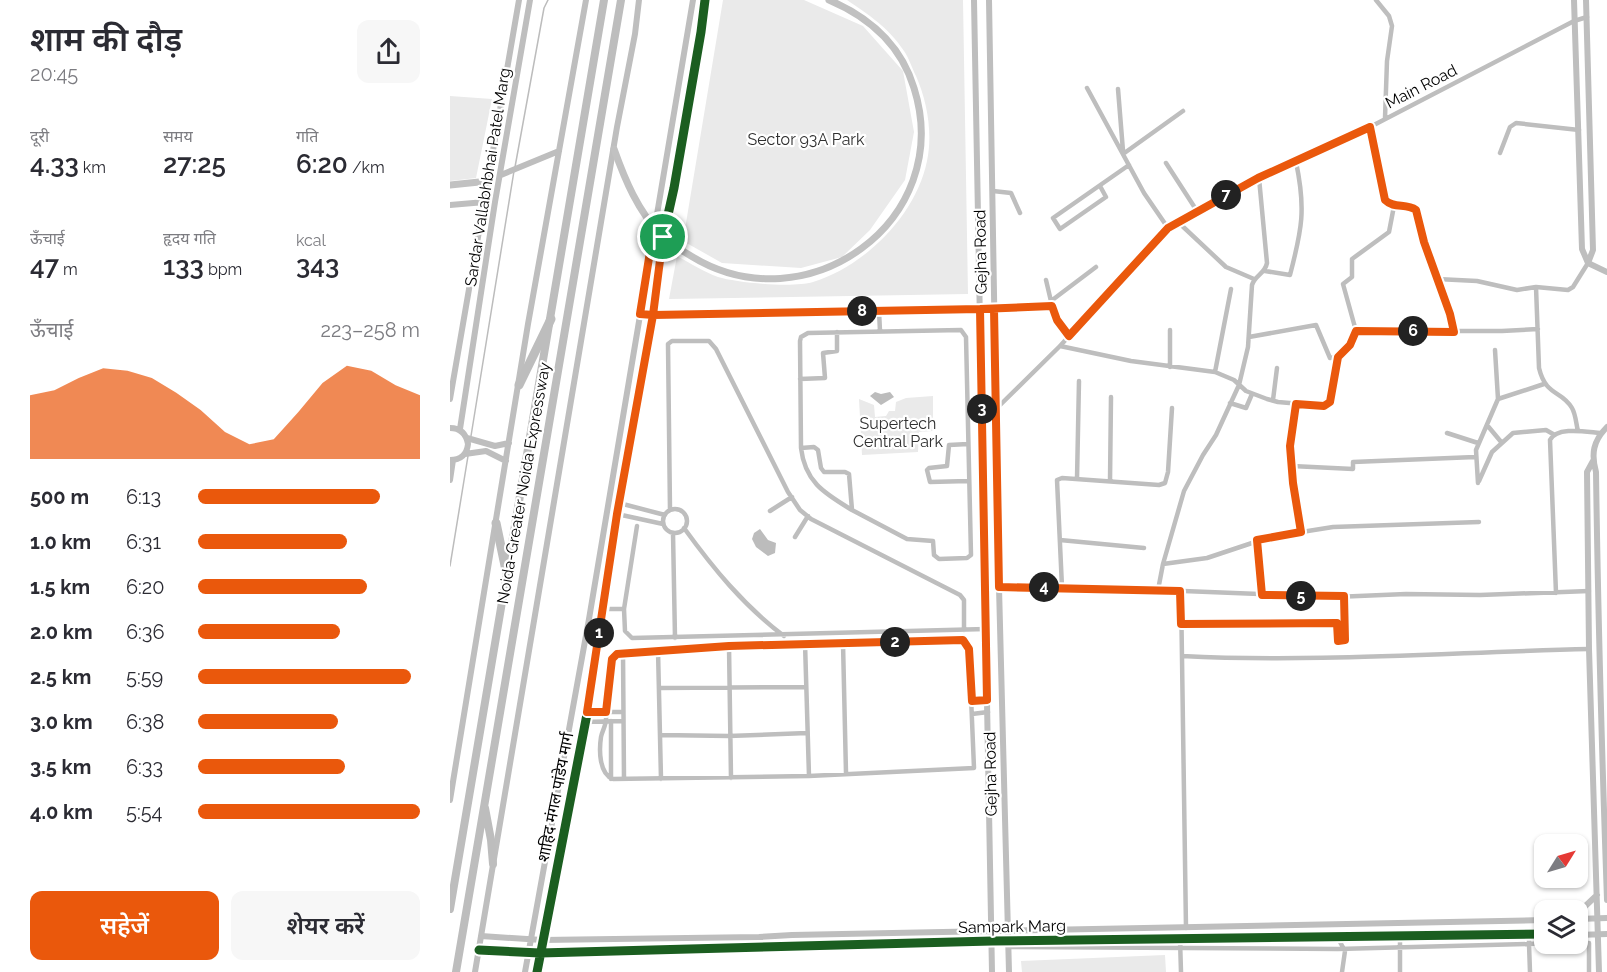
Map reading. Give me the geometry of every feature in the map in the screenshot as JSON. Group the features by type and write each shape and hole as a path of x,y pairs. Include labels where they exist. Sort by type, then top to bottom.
{"highway":[{"name":"Noida-Greater Noida Expressway","path":"450,909 604,0"},
{"name":"Noida-Greater Noida Expressway","path":"456,972 621,0"},
{"path":"519,385 551,320"},
{"path":"496,523 507,575"},
{"path":"484,805 493,864"}],"main road":[{"path":"614,149 628,187 654,227 663,237 703,264 724,272 754,278 792,277 823,270 865,248 885,228 902,205 913,183 919,158 921,128 918,100 910,75 897,52 880,32 862,16 829,0"},
{"path":"450,185 489,181"}],"street":[{"name":"Sardar Vallabhbhai Patel Marg","path":"450,399 519,0"},
{"name":"Sardar Vallabhbhai Patel Marg","path":"460,429 530,0"},
{"path":"450,800 586,0"},
{"path":"475,972 639,0"},
{"path":"525,972 589,619 693,0"},
{"name":"शाहिद मंगल पांडेय मार्ग","path":"537,972 587,712 617,514 653,315 663,237 674,188 705,0"},
{"name":"Gejha Road","path":"974,0 993,972"},
{"name":"Gejha Road","path":"989,0 999,587 1009,972"},
{"path":"1376,0 1389,16 1392,26 1387,61 1385,118"},
{"path":"1574,0 1582,249 1588,263 1607,272"},
{"path":"1437,279 1477,281 1517,290 1536,287 1571,289 1588,263 1593,250 1586,0"},
{"name":"Main Road","path":"996,409 1060,346 1168,228 1258,178 1370,127 1587,16"},
{"path":"1088,88 1144,193 1168,228"},
{"path":"1118,89 1123,154"},
{"path":"1123,154 1183,111"},
{"path":"1500,153 1510,127 1516,123 1579,130"},
{"path":"1370,127 1384,196 1388,203 1394,206 1410,207 1416,210 1424,242 1450,314 1454,332"},
{"path":"501,176 559,151"},
{"path":"1265,270 1290,275 1303,217 1296,162"},
{"path":"1166,163 1197,211"},
{"path":"1100,186 1106,197 1060,229 1053,218 1129,165"},
{"path":"1158,590 1184,491 1216,435 1239,385 1249,337 1252,285 1254,279 1265,270 1267,263 1258,178"},
{"path":"993,191 1011,193 1020,213"},
{"path":"450,205 485,202"},
{"path":"1060,346 1115,358 1215,372 1234,380 1252,394 1296,404 1328,405 1338,357 1350,345 1356,331 1343,284 1352,277 1352,259 1389,232 1394,206"},
{"path":"1178,222 1226,267 1254,279"},
{"path":"640,314 994,309 1051,303 1096,267"},
{"path":"1047,280 1057,320 1069,336"},
{"path":"1536,287 1539,368 1544,384 1571,407 1578,431"},
{"path":"1215,372 1230,289"},
{"path":"458,307 466,308"},
{"path":"879,311 880,331"},
{"path":"1249,337 1316,325 1330,358 1338,357"},
{"path":"1356,331 1502,332 1538,329"},
{"path":"1170,330 1170,367"},
{"path":"800,380 825,378 823,353 837,351 837,332"},
{"path":"837,332 963,332 966,337 971,555 967,558 936,558 933,541 907,539 852,510 819,489 805,464 801,448 801,337 808,333 837,332"},
{"path":"670,510 668,344 672,341 706,340 712,343 800,510 960,595 964,600 964,630"},
{"path":"1495,350 1498,399 1478,444 1475,457 1478,483 1492,452 1513,433 1546,430 1553,434 1578,431 1600,433"},
{"path":"1273,400 1276,368"},
{"path":"1077,479 1079,381"},
{"path":"1498,399 1544,384"},
{"path":"1230,404 1246,408 1252,394"},
{"path":"1110,481 1111,397"},
{"path":"1296,404 1290,446 1301,532"},
{"path":"1062,587 1056,483 1059,479 1077,479 1165,483 1168,472 1172,408"},
{"path":"967,414 982,412"},
{"path":"1487,424 1502,443"},
{"path":"1599,972 1588,648 1587,472 1593,461 1596,440 1607,427"},
{"path":"450,428 460,429 467,438 465,454"},
{"path":"1447,433 1478,444"},
{"path":"1553,434 1550,440 1556,593"},
{"path":"467,438 495,446 509,443"},
{"path":"968,444 949,445 947,466 931,467 927,470 930,482 968,481"},
{"path":"801,448 814,447 818,450 821,468 824,472 849,474 852,510"},
{"path":"450,480 452,460 465,454 486,452 496,454 506,461"},
{"path":"1292,466 1353,469 1353,462 1475,457"},
{"path":"1593,461 1596,472 1600,663 1605,718 1607,900"},
{"path":"770,511 792,497"},
{"path":"619,503 665,514"},
{"path":"642,520 643,510"},
{"path":"670,510 677,510 685,515 684,528 679,532 667,530 663,524 665,514 670,510"},
{"path":"617,514 663,524"},
{"path":"795,537 808,516"},
{"path":"1163,564 1207,558 1257,540 1344,526 1479,522"},
{"path":"637,526 624,609 625,631 629,637 675,639 986,630"},
{"path":"684,528 739,597 784,636"},
{"path":"673,532 675,639"},
{"path":"1060,540 1144,548"},
{"path":"1257,540 1262,595"},
{"path":"999,587 1344,596 1589,591"},
{"path":"1180,591 1186,928"},
{"path":"1181,624 1337,623 1338,641 1345,640 1344,596"},
{"path":"1589,603 1599,604"},
{"path":"603,609 624,609"},
{"path":"608,721 601,739 601,757 605,772 611,779 809,776 974,768 969,649 963,640 805,643 623,652 612,659 606,712 608,721 611,779"},
{"path":"805,643 809,776"},
{"path":"843,643 846,773"},
{"path":"729,646 731,777"},
{"path":"1182,656 1314,657 1588,648"},
{"path":"658,650 661,779"},
{"path":"623,652 624,779"},
{"path":"1589,664 1600,663"},
{"path":"659,688 806,687"},
{"path":"972,701 987,700"},
{"path":"587,712 622,712"},
{"path":"972,714 987,712"},
{"path":"585,722 622,721"},
{"path":"660,735 807,734"},
{"path":"1588,904 1598,895"},
{"path":"1588,919 1607,918"},
{"name":"Sampark Marg","path":"481,936 530,939 759,937 1534,920"},
{"path":"1529,934 1530,972"},
{"name":"Sampark Marg","path":"479,950 540,953 992,941 1008,944 1534,934"},
{"path":"1588,935 1607,934"},
{"path":"1400,936 1400,972"},
{"path":"1180,939 1181,972"},
{"path":"1340,939 1345,949 1342,972"},
{"path":"1340,939 1338,949 1342,960"},
{"path":"1588,943 1589,972"},
{"path":"1008,944 1345,949 1534,944"}],"green space":[{"name":"Sector 93A Park","path":"723,0 804,0 863,26 903,71 914,132 905,180 870,230 842,257 801,268 722,263 683,241"},
{"path":"847,0 963,0 968,294 669,299 677,256 702,270 727,279 779,285 813,282 851,264 869,251 900,219 912,200 921,181 929,150 928,117 920,86 906,54 892,35"},
{"path":"450,96 492,99 476,178 450,181"},
{"name":"Supertech Central Park","path":"933,396 933,431 919,432 918,452 862,455 859,399 874,405 875,417 886,416 889,411 895,411 896,402 906,398"},
{"path":"1165,955 1166,972 1022,972 1021,961"}],"shaded area":[{"path":"875,392 881,394 890,392 894,397 881,405 870,396"},
{"path":"760,529 768,540 776,543 775,553 768,556 756,547 752,539 754,533"}],"waterway":[{"path":"515,167 544,8 548,0"},
{"path":"471,436 514,171"},
{"path":"450,566 468,456"}],"cycle path":[{"path":"537,972 588,709 617,514 653,315 663,237 674,188 705,0"},
{"path":"479,950 540,953 992,941 1534,934"}],"route":[{"path":"663,237 653,315 1052,306 1057,320 1069,336 1168,228 1258,178 1370,127 1385,200 1394,206 1410,207 1416,210 1424,242 1450,314 1454,332 1356,331 1350,345 1338,357 1328,405 1296,404 1290,446 1301,532 1257,540 1262,595 1344,596 1345,640 1338,641 1337,623 1181,624 1180,591 999,587 994,309 980,309 987,700 972,701 969,649 963,640 805,643 623,652 612,659 606,712 587,712 617,514 653,315 640,314 654,227 663,237"}]}
